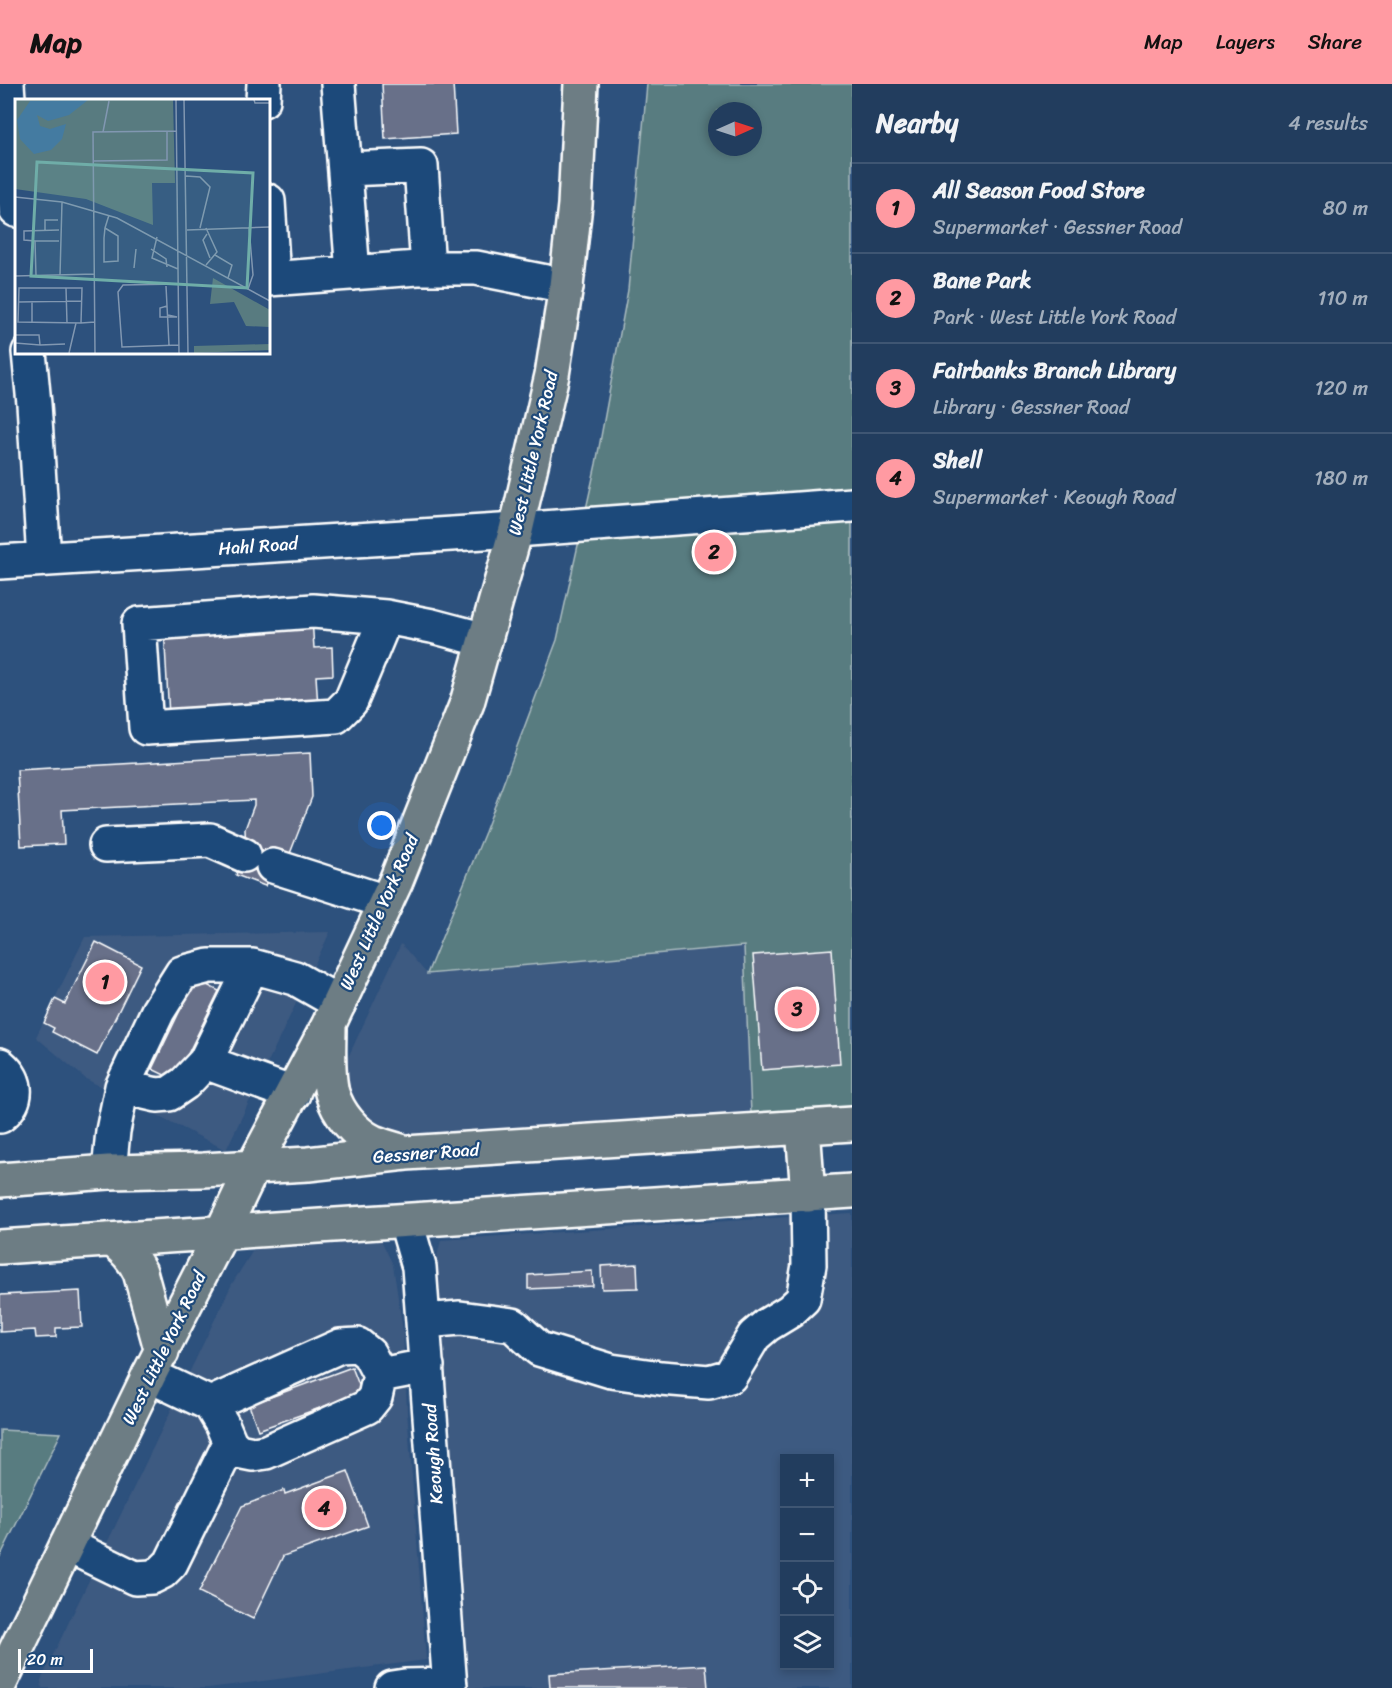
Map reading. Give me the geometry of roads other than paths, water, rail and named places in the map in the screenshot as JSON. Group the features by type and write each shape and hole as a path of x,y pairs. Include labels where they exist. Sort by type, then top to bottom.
{"main road":[{"name":"West Little York Road","path":"0,1683 253,1167 334,1015 400,870 466,703 516,530 552,375 566,285 575,205 581,84"},
{"path":"334,1015 329,1062 332,1093 344,1116 352,1127 372,1142 406,1153"},
{"name":"Gessner Road","path":"0,1180 315,1163 406,1153 852,1124"},
{"path":"803,1127 808,1195"},
{"path":"0,1247 852,1191"},
{"path":"113,1240 135,1260 140,1272 156,1364"}],"street":[{"path":"7,84 13,121 15,180"},
{"path":"263,99 264,84"},
{"path":"338,84 353,273"},
{"path":"345,169 421,166 428,268"},
{"path":"270,252 271,278 428,268 476,268 566,285"},
{"path":"29,354 44,559"},
{"name":"Hahl Road","path":"0,561 516,530 852,505"},
{"path":"386,617 351,701 336,716 146,728 139,624 313,611 386,617 485,640"},
{"path":"106,845 210,840 258,861 386,902"},
{"path":"109,1173 113,1131 122,1087 158,1011 182,973 209,966 252,966 295,978 334,1015"},
{"path":"122,1087 158,1095 169,1094 185,1083 205,1062 252,966"},
{"path":"205,1062 293,1094"},
{"path":"0,1065 12,1078 15,1093 11,1106 0,1116"},
{"path":"424,1321 460,1318 513,1325 539,1349 611,1371 709,1382 730,1376 754,1336 803,1299 809,1265 808,1195"},
{"name":"Keough Road","path":"405,1222 419,1267 450,1686"},
{"path":"156,1364 210,1404 230,1443 238,1451 254,1454 266,1452 367,1407 375,1397 380,1375 369,1354 358,1345 340,1346 210,1404"},
{"path":"380,1375 427,1366"},
{"path":"67,1545 135,1578 152,1577 162,1572 171,1563 230,1443"},
{"path":"392,1688 450,1686"}],"place":[{"name":"Bane Park","path":"714,552"},
{"name":"All Season Food Store","path":"105,982"},
{"name":"Fairbanks Branch Library","path":"797,1009"},
{"name":"Shell","path":"324,1508"}]}
